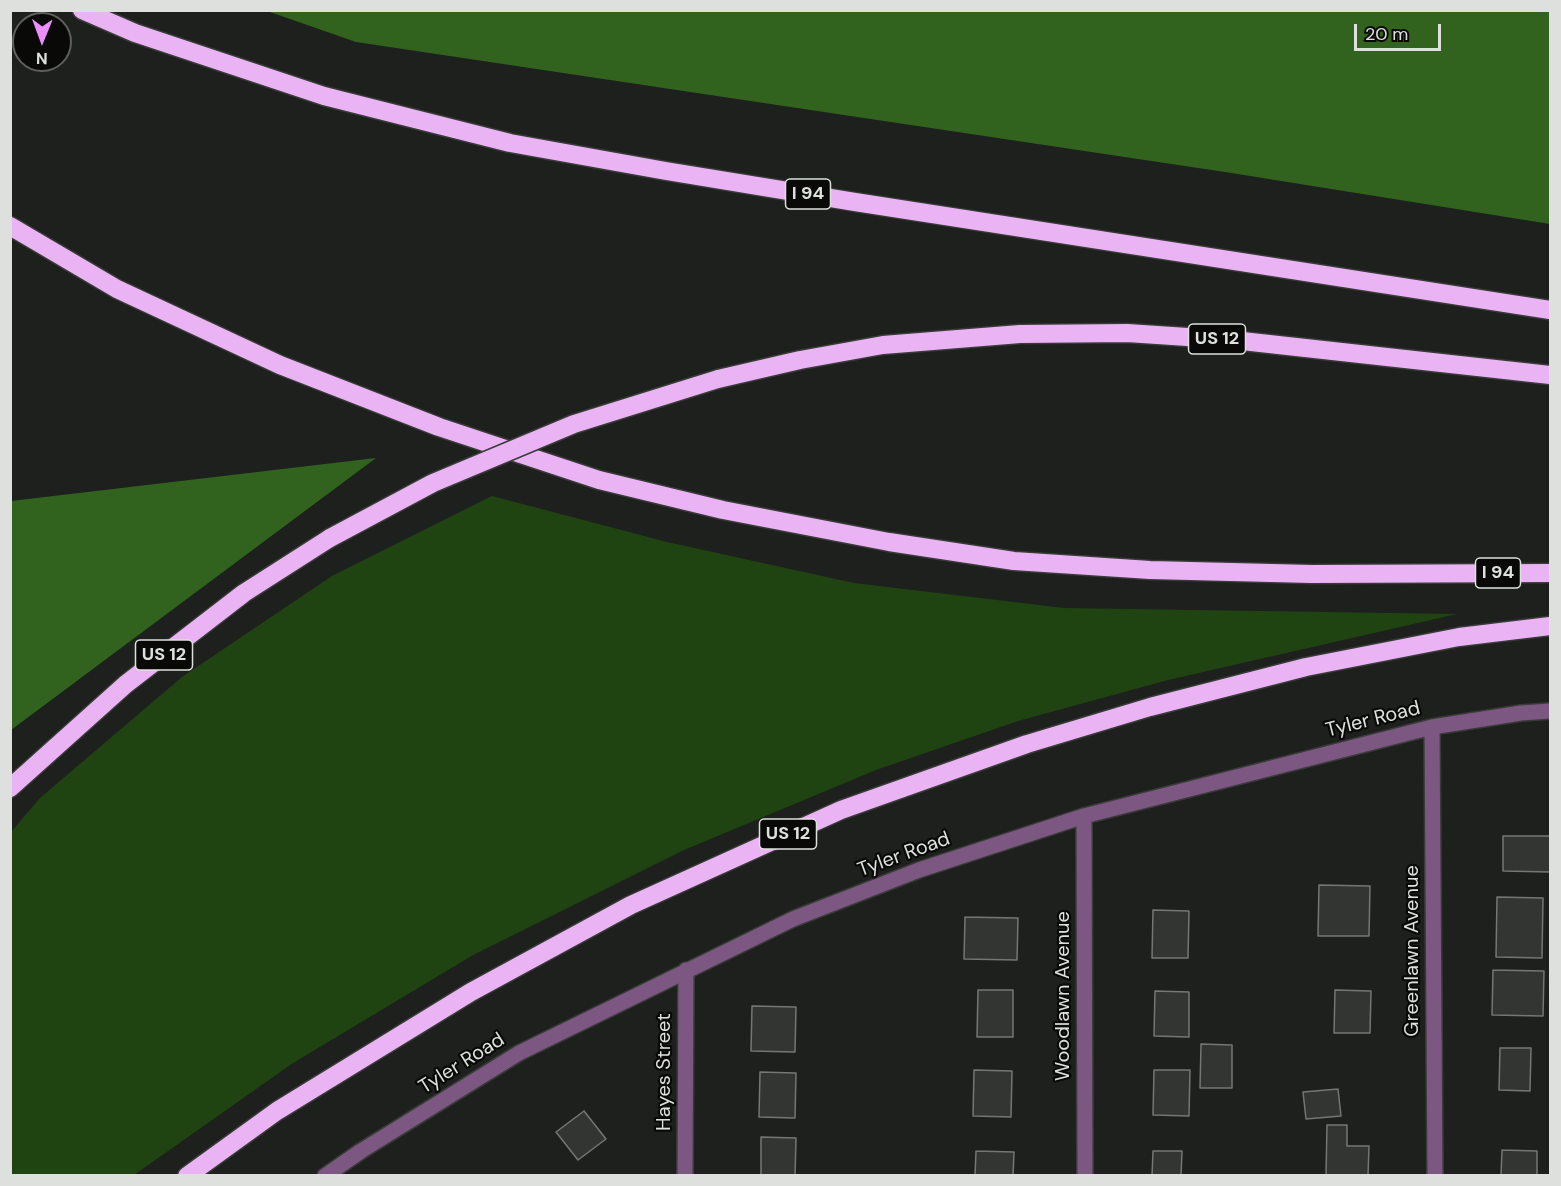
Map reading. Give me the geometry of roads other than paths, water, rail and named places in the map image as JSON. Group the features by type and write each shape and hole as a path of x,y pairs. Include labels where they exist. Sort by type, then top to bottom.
{"highway":[{"name":"I 94","path":"82,10 135,33 324,96 510,143 855,202 1551,310"},
{"name":"I 94","path":"10,226 117,289 291,369 439,427 599,480 723,510 889,542 1014,561 1150,570 1277,573 1551,573"},
{"name":"US 12","path":"10,788 135,677 244,593 330,538 433,483 574,424 718,379 800,360 882,345 1020,334 1127,333 1233,340 1551,375"},
{"name":"US 12","path":"187,1176 277,1111 471,992 631,905 842,810 1028,744 1161,705 1317,665 1459,637 1551,626"}],"street":[{"name":"Tyler Road","path":"325,1176 361,1151 519,1053 793,919 919,870 1084,816 1432,727 1521,713 1551,711"},
{"name":"Greenlawn Avenue","path":"1432,727 1435,1176"},
{"name":"Woodlawn Avenue","path":"1084,816 1085,1176"},
{"name":"Hayes Street","path":"685,1176 686,970"}]}
